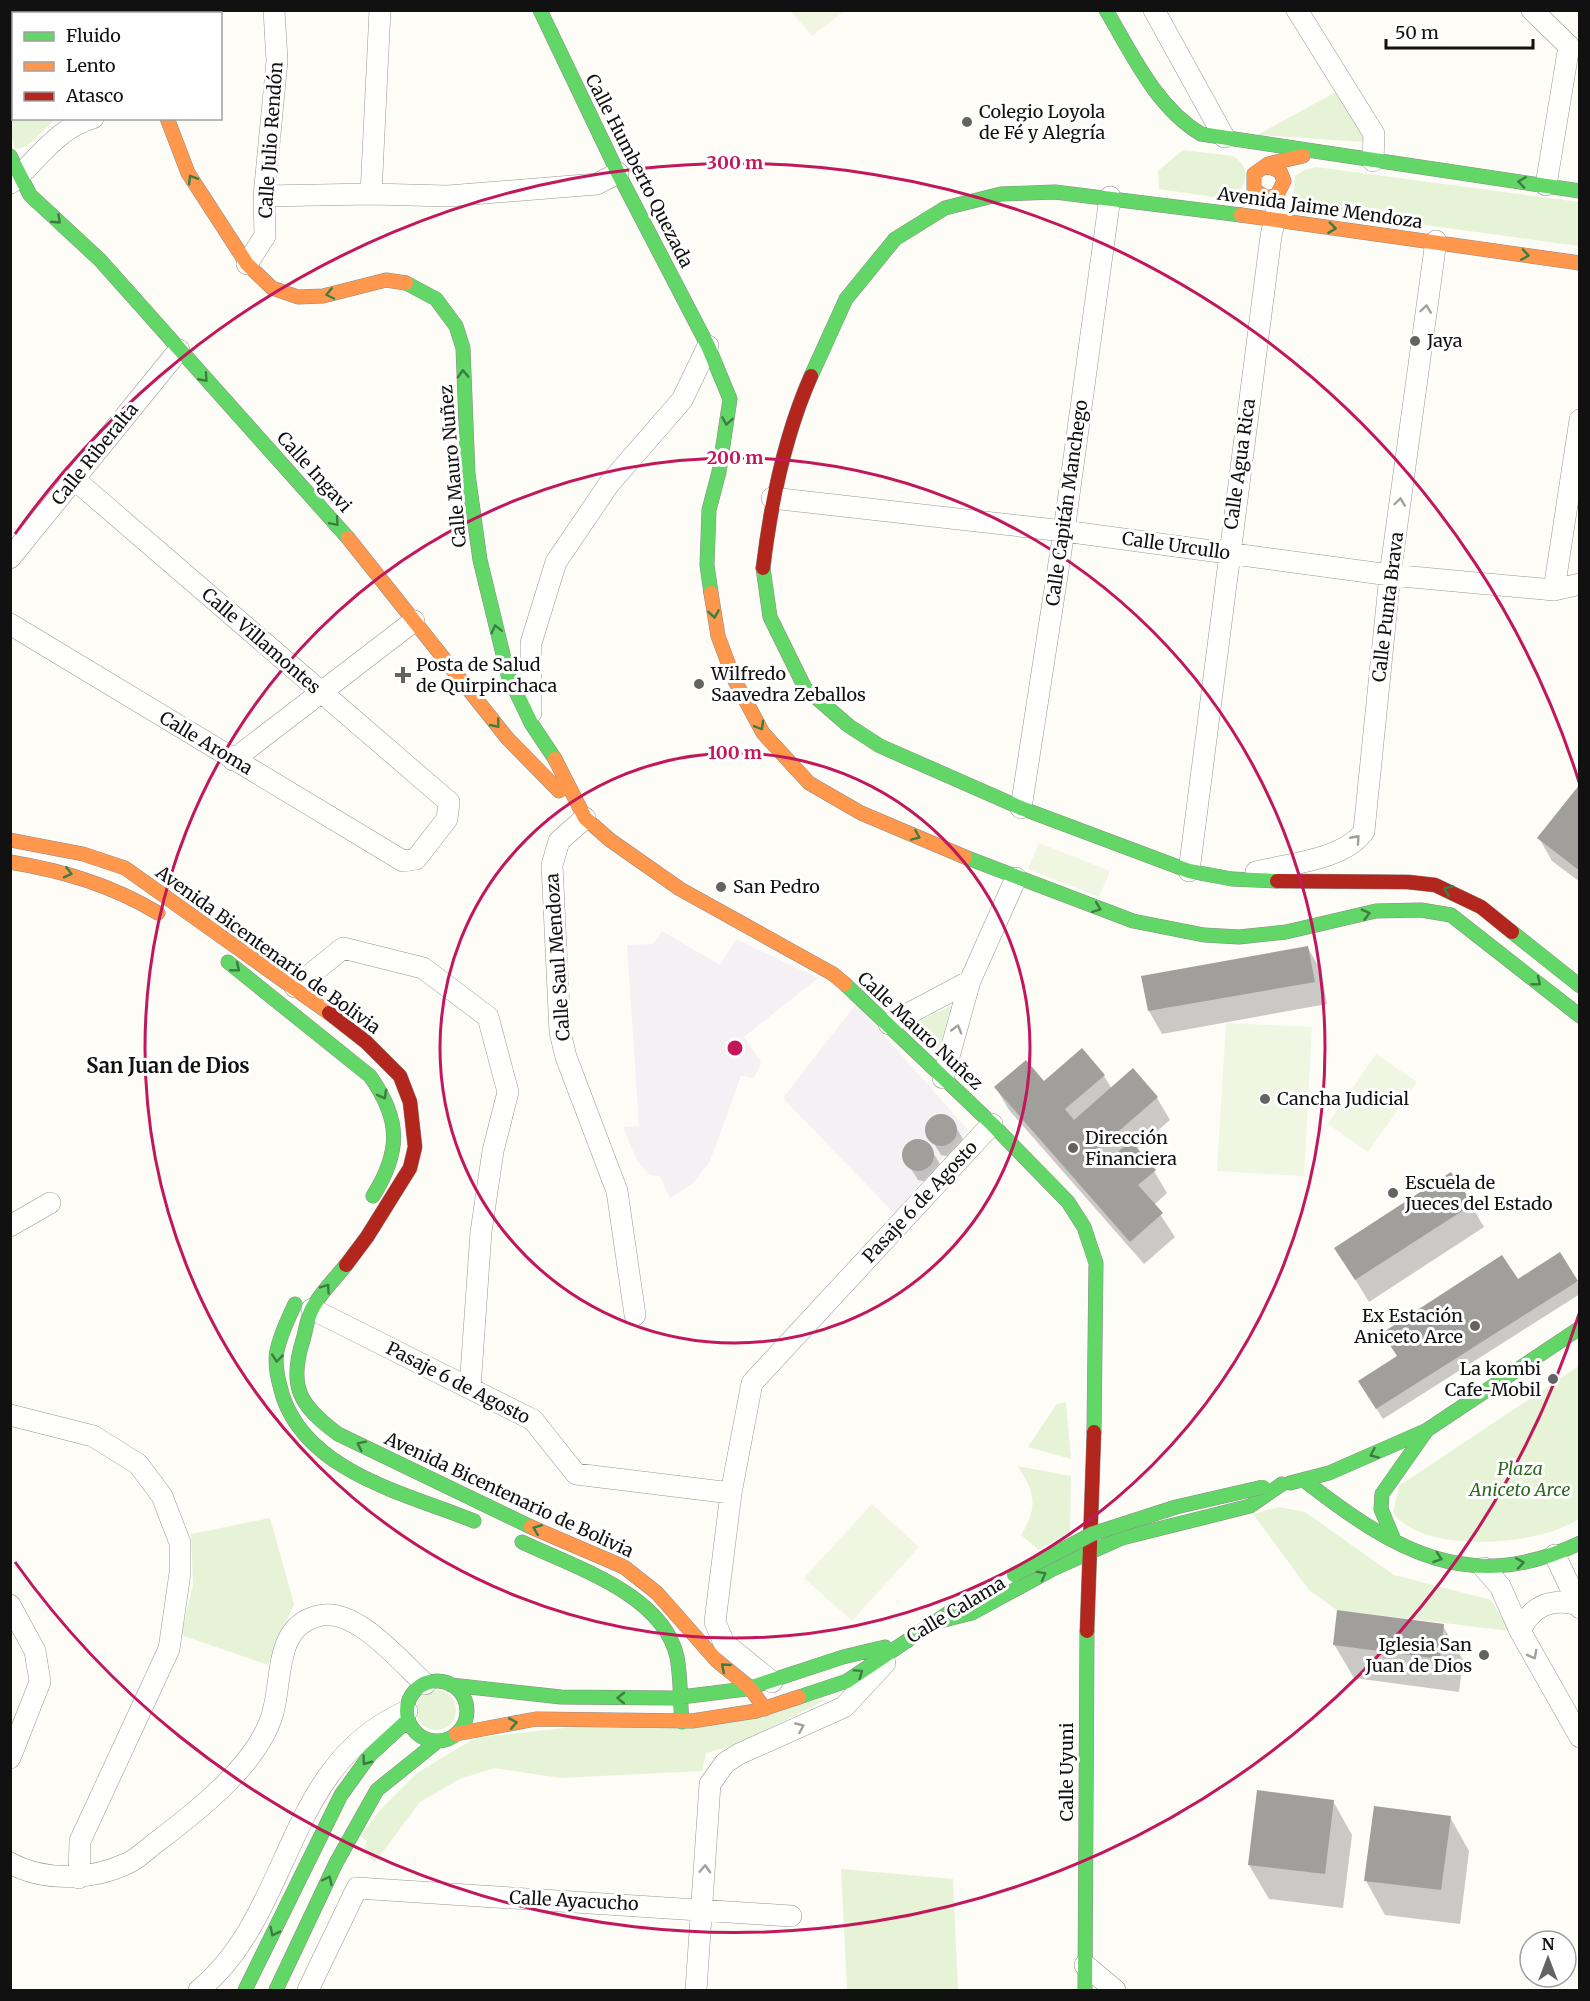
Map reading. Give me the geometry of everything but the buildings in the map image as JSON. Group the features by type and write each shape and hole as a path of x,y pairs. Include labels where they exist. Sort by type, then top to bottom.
{"main road":[{"name":"Calle Humberto Quezada","path":"540,10 618,172 708,346 730,399 719,472 709,510 706,566 718,636 734,679 763,733 809,783 861,813 1016,878 1133,921 1204,935 1268,935 1376,911 1421,910 1451,915 1467,925 1580,1016"},
{"path":"1106,10 1163,102 1186,128 1201,134 1580,191"},
{"name":"Calle Mauro Nuñez","path":"168,120 188,173 247,264 272,288 298,297 322,296 386,280 409,284 436,300 456,326 463,348 468,474 480,560 508,675 531,723 555,759 585,818 610,840 680,889 832,974 889,1024 1068,1202 1084,1227 1096,1263 1091,1498"},
{"path":"1224,137 1245,161 1257,204"},
{"path":"1272,146 1273,163 1280,187"},
{"path":"1257,204 1256,170 1273,163 1320,153"},
{"name":"Calle Ingavi","path":"10,156 15,180 100,260 178,350 338,525 508,740 585,818"},
{"name":"Avenida Jaime Mendoza","path":"1580,263 1436,241 1257,204 1232,214 1110,197 1055,192 1001,194 945,208 895,239 846,299 801,399 772,498 763,568 770,617 805,688 849,726 880,746 1021,808 1190,871 1232,879 1280,894 1342,884 1408,882 1435,885 1481,907 1580,986"},
{"path":"1206,211 1257,204"},
{"name":"Avenida Bicentenario de Bolivia","path":"10,840 66,849 98,857 125,868 295,987 366,1042 400,1076 410,1102 415,1147 410,1168 367,1237 306,1300 277,1352 276,1370 282,1400 288,1415 316,1448 382,1484 482,1525"},
{"name":"Avenida Bicentenario de Bolivia","path":"10,862 93,879 123,891 170,920"},
{"path":"1322,888 1342,884"},
{"path":"1268,935 1280,894"},
{"path":"1467,925 1474,927 1484,921 1485,914 1481,907"},
{"path":"1327,909 1344,919"},
{"name":"Avenida Bicentenario de Bolivia","path":"217,953 370,1076 378,1085 390,1108 395,1151 381,1184 364,1209"},
{"name":"Avenida Bicentenario de Bolivia","path":"306,1300 295,1365 298,1389 318,1420 338,1434 489,1509 624,1567 657,1593 717,1661 750,1688 765,1709"},
{"path":"1580,1328 1427,1430 1305,1481 1338,1508 1394,1540 1442,1560 1484,1568 1555,1556 1580,1544"},
{"path":"1394,1540 1381,1509 1382,1494 1427,1430"},
{"name":"Calle Calama","path":"901,1643 932,1623 1092,1534 1176,1507 1263,1487 1305,1481"},
{"path":"932,1623 972,1613 1053,1569 1122,1538 1250,1506 1282,1484"},
{"name":"Calle Uyuni","path":"1085,1990 1085,1675 1091,1498"},
{"name":"Avenida Bicentenario de Bolivia","path":"513,1538 626,1592 642,1603 670,1638 677,1657 682,1722"},
{"path":"245,1990 342,1795 370,1755 407,1716 412,1695 425,1684 433,1682 540,1696 645,1698 680,1696 750,1688 838,1659 901,1643"},
{"path":"276,1990 336,1863 378,1790 438,1741 456,1734 536,1719 682,1722 765,1709 847,1681 901,1643"},
{"path":"451,1685 464,1699 467,1708 462,1727 456,1734"},
{"path":"407,1716 419,1736 438,1741"}],"street":[{"name":"Calle Julio Rendón","path":"247,264 265,237 264,196 277,61 274,10"},
{"path":"371,194 380,10"},
{"path":"1154,10 1224,137"},
{"path":"1297,10 1374,134 1373,161"},
{"path":"1532,10 1569,46 1545,185"},
{"path":"15,180 51,141 79,122 86,120"},
{"path":"264,196 371,194 448,196 597,184 618,172"},
{"name":"Calle Agua Rica","path":"1190,871 1228,554 1257,204 1280,187"},
{"name":"Calle Capitán Manchego","path":"1021,808 1064,531 1110,197"},
{"name":"Calle Punta Brava","path":"1232,879 1343,851 1357,842 1364,831 1390,575 1436,241"},
{"path":"531,723 531,642 556,562 609,484 682,400 708,346"},
{"name":"Calle Riberalta","path":"10,558 178,350"},
{"path":"1554,590 1580,420"},
{"name":"Calle Villamontes","path":"74,479 449,802 447,819 416,859 403,861"},
{"name":"Calle Urcullo","path":"772,498 1064,531 1390,575 1554,590 1580,584"},
{"path":"233,760 414,621"},
{"name":"Calle Aroma","path":"10,624 403,861"},
{"name":"Calle Saul Mendoza","path":"585,818 559,841 552,865 560,1032 566,1057 616,1191 635,1315"},
{"path":"1304,860 1299,869 1301,875 1322,888"},
{"path":"1280,894 1304,860"},
{"path":"943,1078 970,981 1016,878"},
{"path":"295,987 343,948 423,968 488,1017 508,1092 493,1151 481,1232 470,1388"},
{"path":"889,1024 970,981"},
{"name":"Pasaje 6 de Agosto","path":"772,1682 724,1643 716,1628 731,1493 752,1383 992,1124"},
{"path":"10,1226 50,1203"},
{"name":"Pasaje 6 de Agosto","path":"306,1300 533,1420 576,1474 731,1493"},
{"path":"10,1415 93,1436 138,1464 162,1496 180,1543 180,1573 169,1649 80,1841 79,1878"},
{"path":"1555,1556 1578,1606"},
{"path":"1484,1568 1500,1586 1520,1631 1580,1737"},
{"path":"1520,1631 1526,1617 1536,1608 1549,1602 1578,1606"},
{"path":"10,1605 35,1651 40,1682 10,1758"},
{"path":"10,1863 24,1871 79,1878 129,1863 194,1813 246,1760 270,1724 288,1636 302,1621 320,1615 340,1617 369,1631 425,1684"},
{"name":"Calle Calama","path":"696,1990 710,1784 724,1763 844,1707 870,1682 901,1643"},
{"path":"199,1990 213,1979 249,1933 309,1802 345,1755 382,1722 407,1716"},
{"name":"Calle Ayacucho","path":"308,1990 357,1888 791,1916"},
{"path":"1085,1965 1115,1990"}],"shaded area":[{"path":"662,931 720,965 736,939 818,978 744,1037 761,1062 754,1078 741,1076 710,1161 693,1183 670,1198 660,1176 650,1175 637,1161 623,1127 639,1126 627,945 653,944"},
{"path":"856,1004 968,1130 894,1213 783,1098"}],"green space":[{"path":"11,11 43,11 45,12 12,12 12,120 55,120 30,143 19,149 15,148 11,136"},
{"path":"791,11 844,11 812,36"},
{"path":"1336,92 1363,131 1365,142 1257,135"},
{"path":"1183,150 1233,156 1239,161 1245,173 1240,190 1228,199 1159,189 1158,171"},
{"path":"1316,167 1579,202 1579,246 1301,208 1293,200 1295,176"},
{"path":"1039,843 1110,871 1099,897 1028,869"},
{"path":"951,1006 938,1054 910,1025"},
{"name":"Cancha Judicial","path":"1226,1023 1312,1027 1304,1176 1217,1171"},
{"path":"1376,1054 1417,1082 1368,1152 1328,1124"},
{"name":"Plaza Aniceto Arce","path":"1579,1366 1579,1519 1561,1528 1537,1535 1483,1542 1430,1535 1408,1526 1393,1513 1399,1486"},
{"path":"1066,1402 1071,1459 1028,1447 1057,1404"},
{"path":"1017,1466 1071,1476 1070,1532 1039,1550 1021,1535 1030,1516 1032,1500 1028,1484"},
{"path":"872,1504 919,1547 852,1621 804,1578"},
{"path":"1279,1507 1305,1512 1394,1575 1491,1600 1510,1631 1337,1610 1309,1590 1253,1514"},
{"path":"270,1518 294,1604 268,1665 181,1635 193,1585 191,1534"},
{"path":"436,1690 444,1691 450,1696 455,1702 455,1718 450,1724 444,1729 436,1730 428,1729 422,1724 417,1718 416,1710 417,1702 422,1696 428,1691"},
{"path":"827,1699 739,1744 706,1753 702,1771 560,1778 494,1768 460,1779 420,1802 375,1862 363,1852 367,1841 360,1836 382,1808 417,1773 475,1738"},
{"path":"841,1869 953,1879 958,1990 847,1990"}],"traffic: fast":[{"path":"540,10 618,173 708,346 730,399 719,472 709,510 707,565 711,593"},
{"path":"1106,10 1158,95 1185,123 1201,134 1580,191"},
{"path":"10,156 30,195 100,260 348,538"},
{"path":"811,376 846,299 895,239 945,208 1001,194 1055,192 1241,215"},
{"path":"406,283 436,299 456,326 463,348 468,474 480,560 508,675 531,723 555,759"},
{"path":"763,568 770,617 805,688 849,726 880,746 1021,808 1189,871 1232,879 1277,881"},
{"path":"965,857 1133,921 1204,935 1239,937 1286,932 1376,911 1421,910 1451,915 1580,1016"},
{"path":"1512,932 1580,986"},
{"path":"228,962 370,1076 380,1092 392,1121 394,1136 389,1164 373,1196"},
{"path":"845,984 992,1124 1068,1202 1084,1227 1096,1263 1094,1432"},
{"path":"346,1265 319,1297 308,1320 297,1371 297,1383 306,1404 314,1414 338,1434 531,1527"},
{"path":"295,1304 280,1339 276,1363 283,1397 296,1423 315,1445 337,1463 391,1490 474,1521"},
{"path":"1394,1540 1381,1509 1382,1494 1427,1430 1580,1328"},
{"path":"1290,1483 1329,1473 1425,1431"},
{"path":"1305,1481 1370,1527 1402,1545 1434,1558 1468,1565 1503,1565 1540,1558 1580,1543"},
{"path":"932,1623 972,1613 1053,1569 1122,1538 1250,1506 1282,1484"},
{"path":"1014,1575 1092,1534 1176,1507 1263,1487"},
{"path":"522,1542 614,1585 654,1616 668,1635 677,1657 682,1722"},
{"path":"799,1697 847,1681 950,1612"},
{"path":"1085,1990 1087,1631"},
{"path":"451,1685 561,1697 673,1698 746,1689 843,1657 885,1647"},
{"path":"437,1681 458,1690 467,1711 458,1732 437,1741 416,1732 407,1711 416,1690 437,1681"},
{"path":"245,1990 341,1795 370,1755 408,1720"},
{"path":"276,1990 336,1863 377,1790 438,1741"}],"traffic: slow":[{"path":"168,120 188,173 247,264 272,288 298,297 323,296 386,280 406,283"},
{"path":"1266,166 1280,171 1284,181 1277,195 1267,198 1254,190 1254,174 1268,164 1303,156"},
{"path":"1241,215 1580,263"},
{"path":"348,538 508,739 559,791"},
{"path":"711,593 718,636 734,679 763,733 809,783 861,813 965,857"},
{"path":"555,759 585,818 610,840 680,889 833,974 845,984"},
{"path":"10,840 83,854 125,868 329,1013"},
{"path":"10,862 87,880 123,894 158,913"},
{"path":"531,1527 624,1567 657,1593 717,1661 750,1688 765,1709"},
{"path":"456,1734 536,1719 692,1721 756,1711 799,1697"}],"traffic: jam":[{"path":"763,568 780,470 793,422 811,376"},
{"path":"1277,881 1408,882 1435,885 1481,907 1512,932"},
{"path":"329,1013 366,1042 400,1076 410,1102 415,1147 410,1168 367,1237 346,1265"},
{"path":"1087,1631 1094,1432"}],"place":[{"name":"Colegio Loyola de Fé y Alegría","path":"967,122"},
{"name":"Jaya","path":"1415,341"},
{"name":"Posta de Salud de Quirpinchaca","path":"403,675"},
{"name":"Wilfredo Saavedra Zeballos","path":"699,684"},
{"name":"San Pedro","path":"721,887"},
{"name":"Cancha Judicial","path":"1265,1099"},
{"name":"Dirección Financiera","path":"1073,1148"},
{"name":"Escuela de Jueces del Estado","path":"1393,1193"},
{"name":"Ex Estación Aniceto Arce","path":"1475,1326"},
{"name":"La kombi Cafe-Mobil","path":"1553,1379"},
{"name":"Iglesia San Juan de Dios","path":"1484,1655"}],"district":[{"name":"San Juan de Dios","path":"168,1066"}]}
